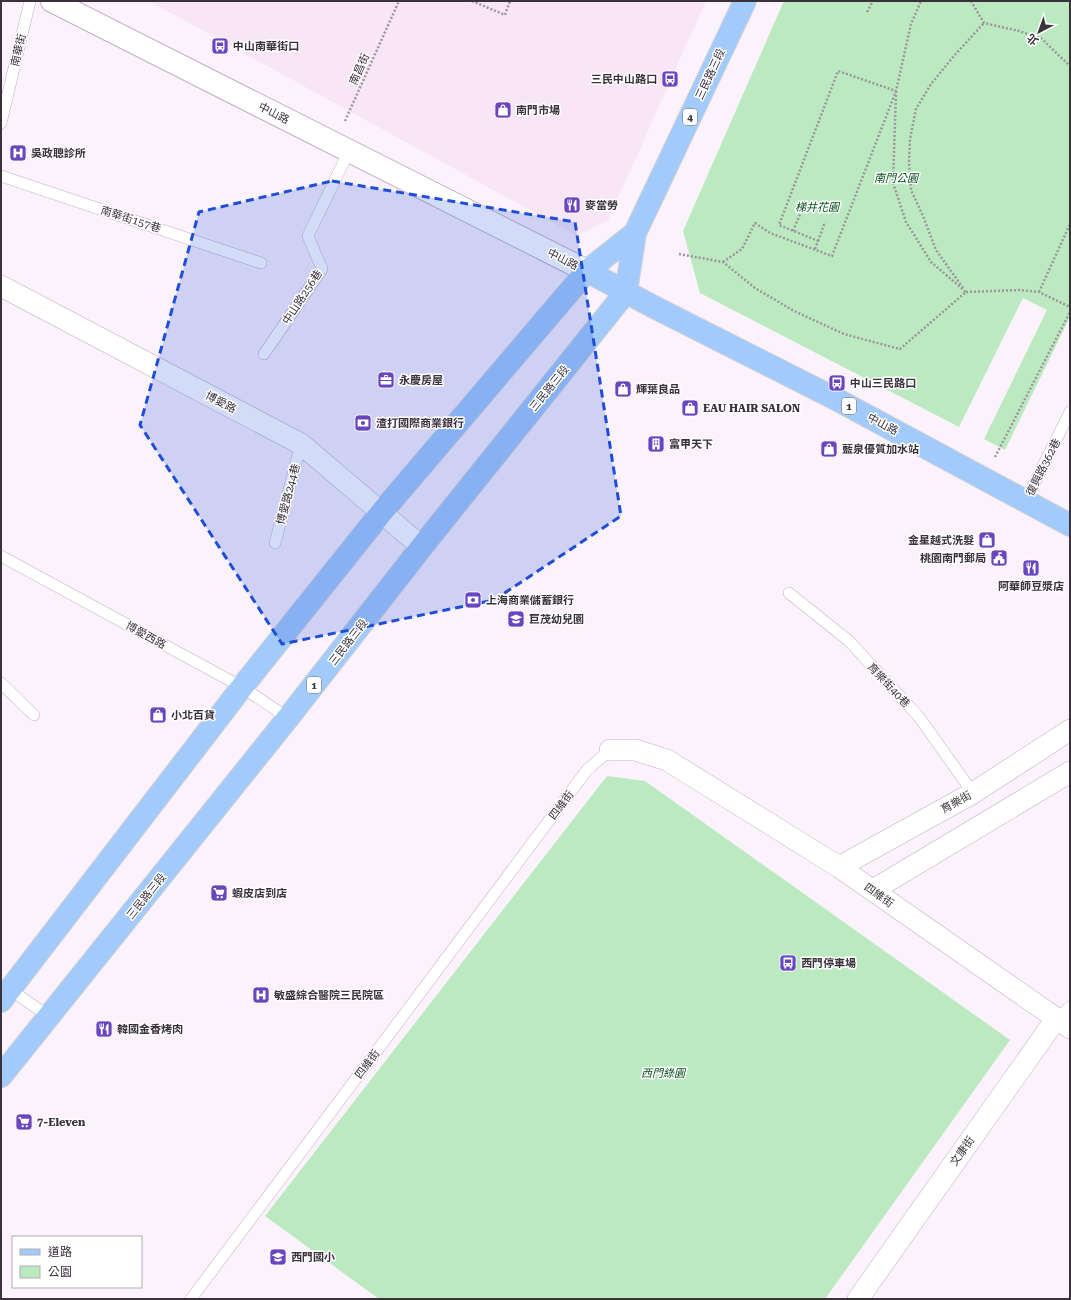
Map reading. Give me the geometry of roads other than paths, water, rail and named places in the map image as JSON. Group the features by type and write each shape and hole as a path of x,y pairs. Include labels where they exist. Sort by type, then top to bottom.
{"main road":[{"name":"三民路三段","path":"1,1076 288,718 422,547 626,292 635,233 745,1"},
{"name":"三民路三段","path":"4,991 242,687 381,513 587,271 635,233"},
{"name":"中山路","path":"587,271 832,397 1070,525"}],"street":[{"name":"中山路","path":"52,1 76,7 341,147 587,271"},
{"name":"博愛路","path":"1,286 301,444 422,547"},
{"name":"育樂街","path":"839,867 973,792 1070,730"},
{"name":"四維街","path":"610,750 635,750 667,760 839,867 1065,1018"},
{"path":"873,890 1070,772"},
{"name":"文康街","path":"858,1299 1065,1018"}],"lane":[{"name":"南華街","path":"1,122 30,1"},
{"name":"中山路256巷","path":"264,354 322,269 308,236 341,147"},
{"name":"南華街157巷","path":"1,176 262,263"},
{"name":"復興路362巷","path":"1026,500 1070,412"},
{"name":"博愛路244巷","path":"275,543 301,444"},
{"name":"博愛西路","path":"1,556 242,687 288,718"},
{"name":"育樂街40巷","path":"789,593 849,641 909,705 973,792"},
{"path":"1,683 34,715"},
{"name":"四維街","path":"191,1299 587,770 610,750"},
{"path":"4,991 48,1016"}],"place":[{"name":"中山南華街口","path":"220,46"},
{"name":"三民中山路口","path":"670,79"},
{"name":"南門市場","path":"503,110"},
{"name":"吳政聰診所","path":"18,153"},
{"name":"麥當勞","path":"572,205"},
{"name":"永慶房屋","path":"386,380"},
{"name":"中山三民路口","path":"837,383"},
{"name":"輝葉良品","path":"623,389"},
{"name":"EAU HAIR SALON","path":"690,408"},
{"name":"渣打國際商業銀行","path":"363,423"},
{"name":"富甲天下","path":"656,444"},
{"name":"藍泉優質加水站","path":"829,449"},
{"name":"金星越式洗髮","path":"987,540"},
{"name":"桃園南門郵局","path":"999,558"},
{"name":"阿華師豆漿店","path":"1031,568"},
{"name":"上海商業儲蓄銀行","path":"473,600"},
{"name":"巨茂幼兒園","path":"516,619"},
{"name":"小北百貨","path":"158,715"},
{"name":"蝦皮店到店","path":"219,893"},
{"name":"西門停車場","path":"788,963"},
{"name":"敏盛綜合醫院三民院區","path":"261,995"},
{"name":"韓國金香烤肉","path":"104,1029"},
{"name":"7-Eleven","path":"24,1122"},
{"name":"西門國小","path":"278,1257"}],"park label":[{"name":"南門公園","path":"896,178"},
{"name":"梯井花園","path":"817,207"},
{"name":"西門綠園","path":"663,1073"}]}
